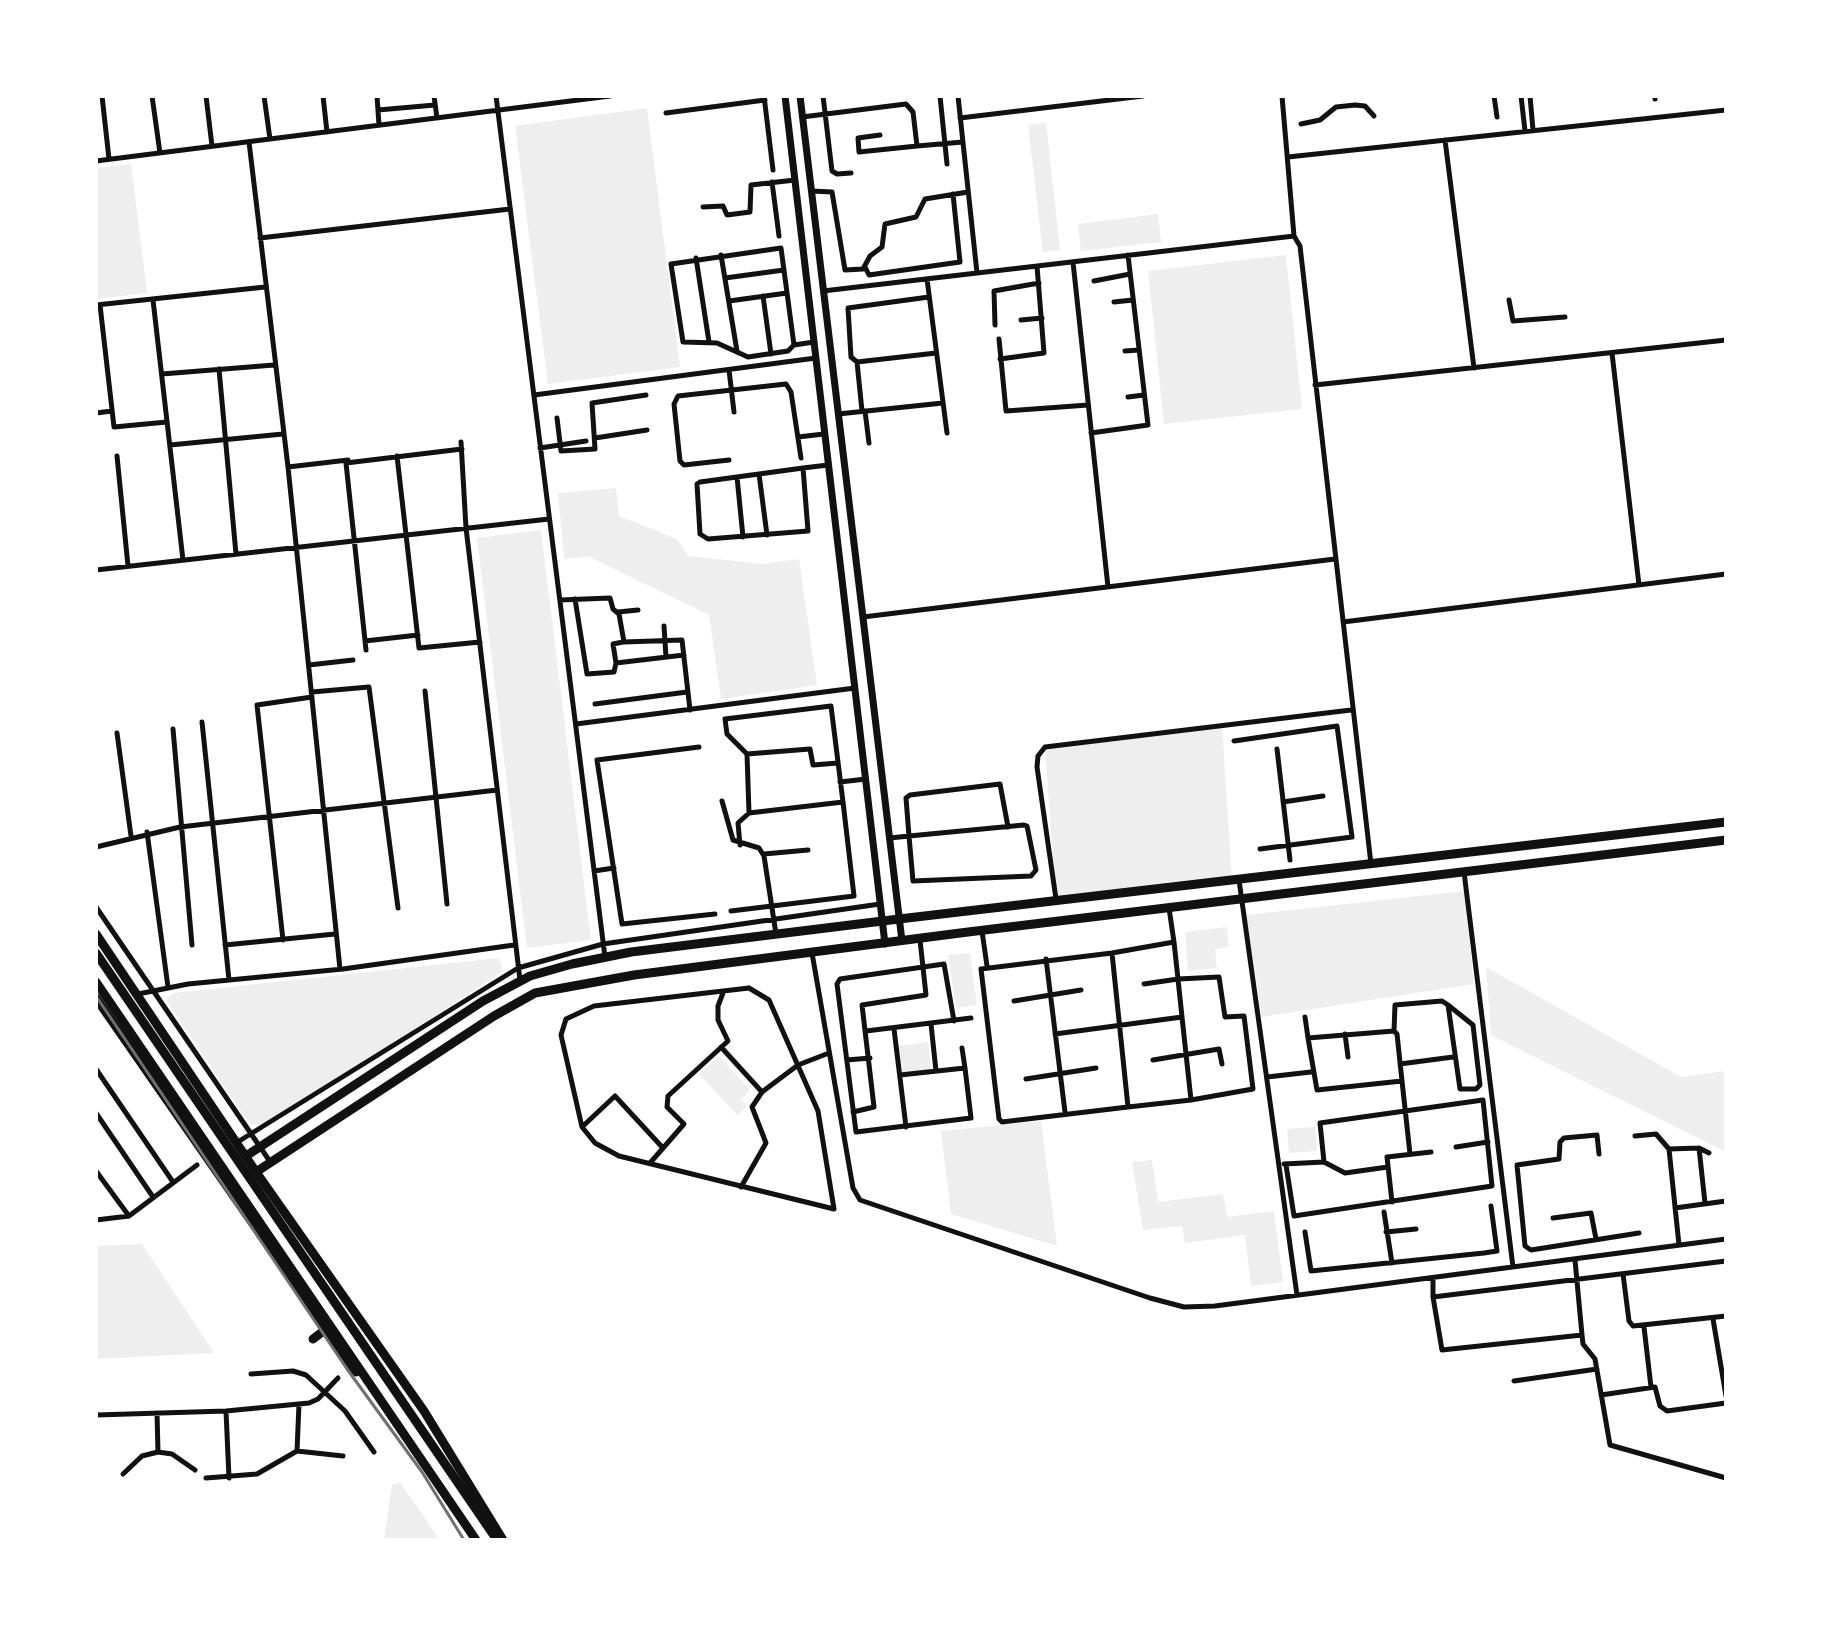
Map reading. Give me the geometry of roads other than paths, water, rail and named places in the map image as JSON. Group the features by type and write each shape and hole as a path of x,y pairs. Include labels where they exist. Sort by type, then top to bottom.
{"main road":[{"path":"246,1156 429,1036 520,981 605,958 899,919 1726,822"},
{"path":"256,1172 535,993 634,975 1726,840"},
{"path":"96,934 236,1143 424,1411 503,1540"},
{"path":"96,953 497,1540"},
{"path":"96,982 473,1540"},
{"path":"96,998 473,1540"},
{"path":"118,1029 148,1011"},
{"path":"429,1036 439,1053"},
{"path":"337,1344 363,1325"},
{"path":"313,1339 326,1329"}],"street":[{"path":"102,96 109,159"},
{"path":"152,96 160,153"},
{"path":"206,96 212,146"},
{"path":"264,96 270,139"},
{"path":"323,96 327,132"},
{"path":"377,96 379,125"},
{"path":"434,96 437,118"},
{"path":"496,96 605,958"},
{"path":"96,161 610,96"},
{"path":"785,96 885,944"},
{"path":"800,96 902,941"},
{"path":"823,96 832,171 837,174 851,173"},
{"path":"940,96 947,164"},
{"path":"958,96 977,273"},
{"path":"960,118 1143,96"},
{"path":"1282,96 1294,236 1300,246 1371,864"},
{"path":"1494,96 1497,117"},
{"path":"1521,96 1525,131"},
{"path":"1530,96 1533,130"},
{"path":"666,113 765,98 773,170"},
{"path":"802,117 906,104 913,112 917,146"},
{"path":"378,110 435,105"},
{"path":"1301,124 1320,120 1336,107 1365,106 1374,116"},
{"path":"1288,157 1726,110"},
{"path":"880,135 858,138 859,152 963,142"},
{"path":"1445,140 1474,368"},
{"path":"249,142 288,467 340,969"},
{"path":"703,207 723,206 727,215 750,212 751,185 795,180"},
{"path":"772,182 779,236"},
{"path":"811,191 829,190 833,193 844,270 865,267"},
{"path":"865,267 870,256 884,245 885,224 916,217 925,199 968,192"},
{"path":"865,267 869,275 960,262 953,194"},
{"path":"260,238 510,209"},
{"path":"823,291 1294,236"},
{"path":"794,345 781,248 675,260 671,265 680,338 684,343 709,342 746,357 788,351 794,345 814,345"},
{"path":"721,255 737,352"},
{"path":"1091,433 1147,427 1128,255"},
{"path":"696,258 709,342"},
{"path":"1073,261 1108,587"},
{"path":"1000,359 1042,355 1045,350 1037,266"},
{"path":"725,278 784,270"},
{"path":"1094,281 1130,274"},
{"path":"927,279 947,433"},
{"path":"995,325 994,291 1039,283"},
{"path":"167,422 114,427 98,305 265,287"},
{"path":"729,301 787,293"},
{"path":"763,296 771,354"},
{"path":"869,443 857,362 851,357 848,308 929,297"},
{"path":"153,300 183,560"},
{"path":"1114,302 1133,300"},
{"path":"1509,300 1513,321 1565,317"},
{"path":"1021,320 1042,318"},
{"path":"999,339 1006,411 1088,405"},
{"path":"1315,385 1726,340"},
{"path":"1125,351 1139,350"},
{"path":"857,362 936,353"},
{"path":"1612,353 1639,585"},
{"path":"534,395 816,358"},
{"path":"162,374 274,365"},
{"path":"219,369 236,554"},
{"path":"729,370 734,412"},
{"path":"729,460 682,463 674,404 682,394 786,384 791,392 801,458"},
{"path":"557,418 563,452 595,449 593,402 646,395"},
{"path":"1128,397 1144,395"},
{"path":"838,414 943,403"},
{"path":"96,413 112,411"},
{"path":"595,438 647,430"},
{"path":"170,445 283,434"},
{"path":"798,437 825,434"},
{"path":"540,448 586,441"},
{"path":"288,467 462,446 466,528 520,981"},
{"path":"117,456 128,566"},
{"path":"397,456 419,648 480,642"},
{"path":"349,460 346,463 352,541 366,650"},
{"path":"803,468 810,528 805,532 708,539 699,531 696,486 737,477 803,468 828,465"},
{"path":"759,474 767,535"},
{"path":"737,477 743,537"},
{"path":"96,570 549,519"},
{"path":"863,617 1335,559"},
{"path":"1343,622 1726,574"},
{"path":"560,600 610,598 613,609 618,612 638,610"},
{"path":"575,599 585,673 614,672 613,644 682,640 690,710"},
{"path":"618,612 623,642"},
{"path":"664,626 666,657"},
{"path":"365,641 418,635"},
{"path":"616,663 684,655"},
{"path":"309,665 353,660"},
{"path":"283,940 257,705 369,687 398,908"},
{"path":"576,724 855,688"},
{"path":"425,691 447,904"},
{"path":"595,704 687,692"},
{"path":"731,911 854,896 831,706 725,719 727,734 747,754 749,813"},
{"path":"1056,900 1037,767 1038,756 1045,747 1351,710"},
{"path":"202,722 229,980"},
{"path":"1234,741 1337,726 1352,837 1260,849"},
{"path":"173,729 183,811 180,827 192,945"},
{"path":"117,733 131,836"},
{"path":"699,747 597,760 622,924 715,914"},
{"path":"747,754 810,749 813,765 838,763"},
{"path":"1277,749 1290,860"},
{"path":"840,782 866,779"},
{"path":"890,838 909,836 1008,827 1029,828 1036,870 1031,876 917,884 913,881 909,836 907,796 997,784 1003,787 1008,827"},
{"path":"96,847 147,832 211,822 497,790"},
{"path":"1283,802 1323,796"},
{"path":"722,801 729,832 740,845 759,848 764,854 776,934"},
{"path":"740,845 738,823 749,813 843,802"},
{"path":"147,832 168,987"},
{"path":"764,854 808,850"},
{"path":"594,871 614,868"},
{"path":"1464,872 1513,1267"},
{"path":"1239,879 1297,1295"},
{"path":"236,1143 518,968 603,944 881,903"},
{"path":"96,907 271,1163"},
{"path":"1169,908 1191,1100"},
{"path":"692,916 694,931"},
{"path":"982,931 987,966"},
{"path":"225,945 335,934"},
{"path":"853,1112 874,1109 864,1003 926,995 919,939"},
{"path":"1144,984 1219,977 1225,1017 1244,1016 1254,1086 1250,1091 1002,1122 999,1119 980,973 987,966 1112,953 1174,942"},
{"path":"136,994 168,987 340,969 514,945"},
{"path":"110,955 121,946"},
{"path":"812,953 853,1188 860,1200 1184,1307 1726,1239"},
{"path":"1112,953 1128,1107"},
{"path":"1046,959 1065,1112"},
{"path":"954,1021 946,967 940,963 840,979 837,984 857,1132 971,1118 962,1048"},
{"path":"749,988 769,1000 818,1111 834,1209 619,1156 595,1143 582,1127 561,1035 566,1019 594,1006 723,993 749,988"},
{"path":"1014,1001 1081,990"},
{"path":"650,1163 684,1124 667,1107 668,1096 728,1041 718,1020 718,1006 723,993"},
{"path":"1410,1154 1394,1031 1395,1005 1442,1001 1448,1005 1473,1025 1480,1085 1476,1089 1460,1089 1453,1057 1448,1005"},
{"path":"1055,1034 1182,1017"},
{"path":"1305,1017 1314,1087 1321,1091 1402,1081"},
{"path":"866,1031 971,1018"},
{"path":"931,1024 936,1071"},
{"path":"894,1029 906,1127"},
{"path":"1308,1038 1394,1031"},
{"path":"1345,1034 1348,1057"},
{"path":"721,1047 762,1092"},
{"path":"1153,1060 1219,1049 1222,1064"},
{"path":"741,1187 766,1143 752,1107 762,1092 798,1065 829,1053"},
{"path":"1400,1064 1453,1057"},
{"path":"847,1061 870,1058"},
{"path":"900,1075 965,1068"},
{"path":"1026,1079 1096,1068"},
{"path":"96,1069 173,1182"},
{"path":"1267,1077 1311,1072"},
{"path":"582,1127 615,1096 663,1148"},
{"path":"1286,1165 1294,1216 1492,1186 1483,1100 1320,1123 1324,1162"},
{"path":"96,1113 153,1197"},
{"path":"1635,1136 1656,1134 1669,1149 1679,1245"},
{"path":"1599,1154 1597,1135 1564,1138 1560,1142 1559,1159 1517,1165 1525,1246 1531,1250 1639,1233"},
{"path":"1456,1147 1488,1142"},
{"path":"1669,1149 1699,1148 1709,1153"},
{"path":"1699,1148 1705,1203"},
{"path":"1392,1202 1387,1157 1431,1152"},
{"path":"1278,1164 1324,1162 1345,1173 1388,1167"},
{"path":"96,1220 129,1216 197,1165"},
{"path":"96,1171 129,1216"},
{"path":"1675,1208 1726,1201"},
{"path":"1305,1232 1311,1271 1484,1253 1497,1251 1491,1206"},
{"path":"1384,1212 1392,1263"},
{"path":"1553,1218 1591,1213 1596,1239"},
{"path":"1386,1232 1416,1229"},
{"path":"1509,1232 1523,1231"},
{"path":"1484,1253 1488,1270"},
{"path":"1575,1260 1582,1335 1597,1369 1610,1445 1726,1478"},
{"path":"1433,1297 1726,1261"},
{"path":"1623,1274 1629,1321 1633,1326 1726,1316"},
{"path":"1433,1278 1442,1350 1582,1335"},
{"path":"1713,1319 1726,1396"},
{"path":"1644,1327 1651,1387"},
{"path":"1514,1381 1597,1369"},
{"path":"251,1374 301,1372 345,1411 374,1452"},
{"path":"96,1415 226,1411 309,1403 338,1378"},
{"path":"1601,1395 1651,1387 1659,1389 1660,1406 1667,1411 1726,1403"},
{"path":"297,1451 299,1404"},
{"path":"226,1411 229,1478"},
{"path":"157,1413 158,1452"},
{"path":"206,1478 257,1474 297,1451 343,1456"},
{"path":"123,1474 142,1456 158,1452 172,1454 195,1470"}],"railway":[{"path":"96,996 347,1369 422,1472 464,1540"}]}
